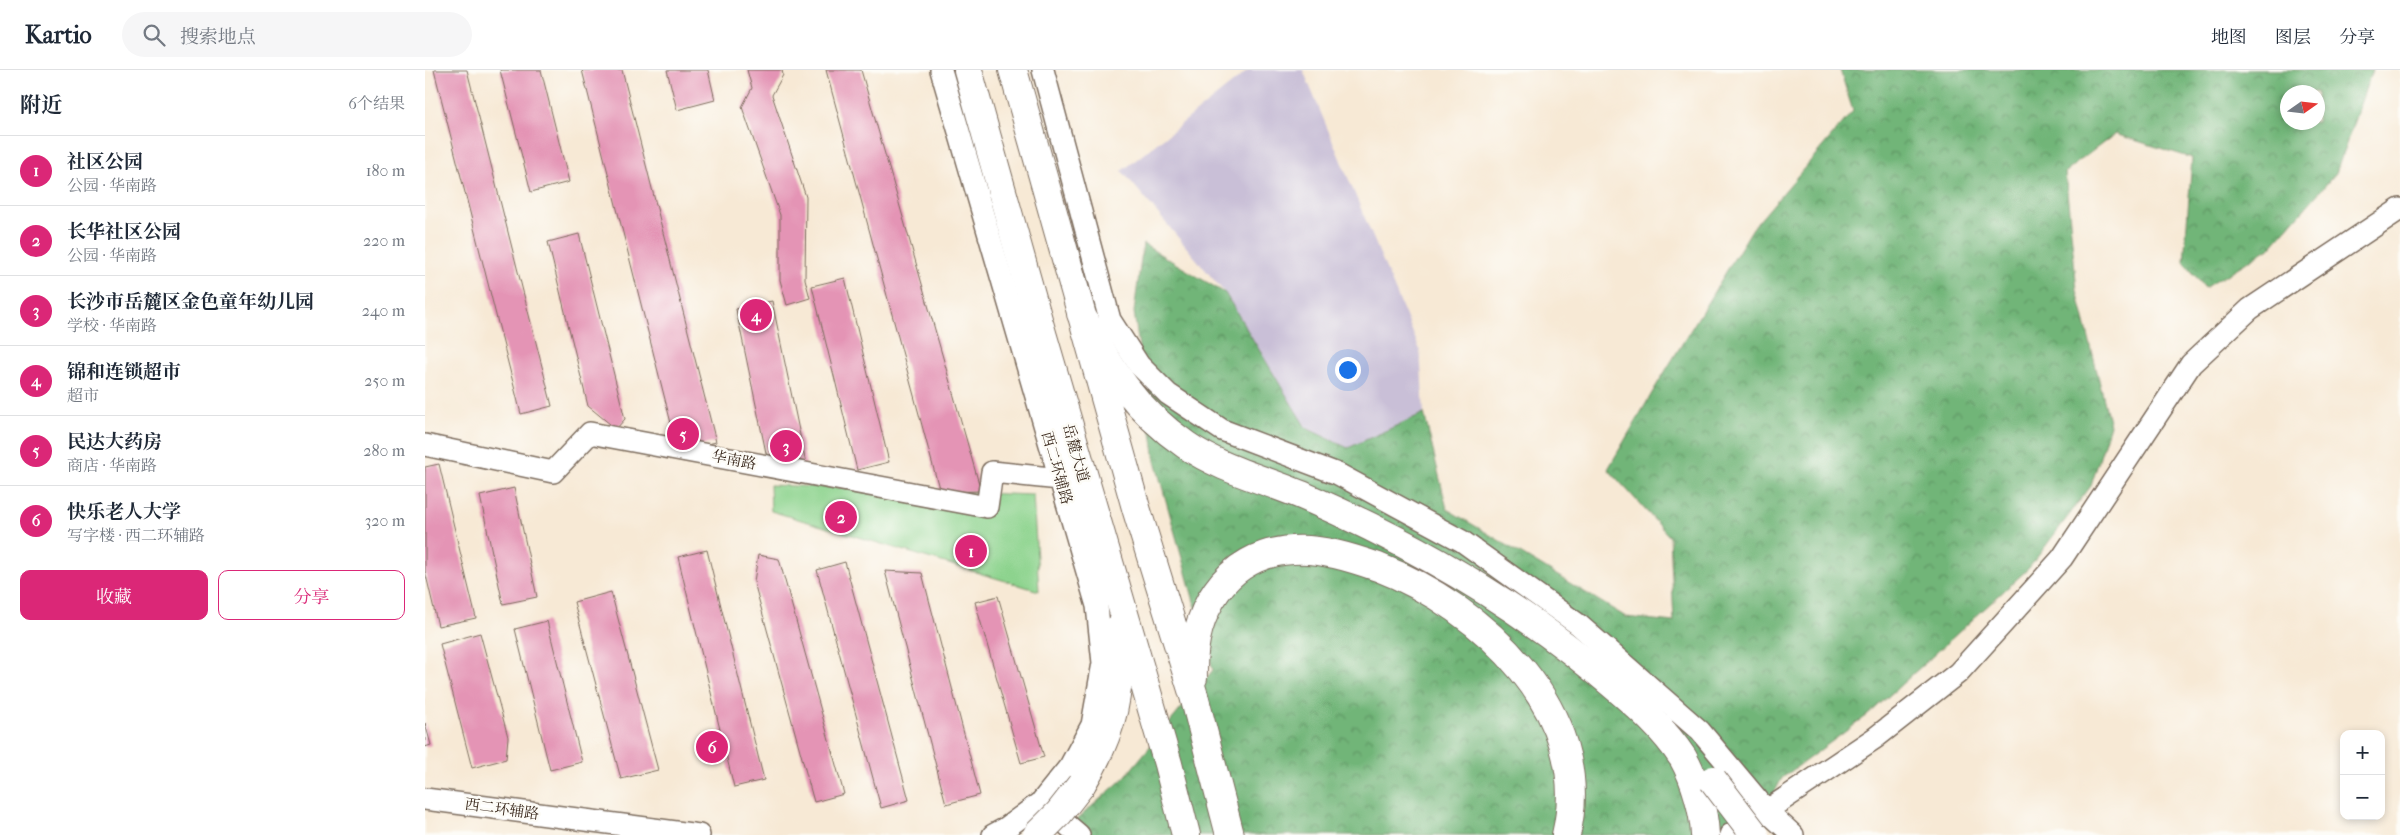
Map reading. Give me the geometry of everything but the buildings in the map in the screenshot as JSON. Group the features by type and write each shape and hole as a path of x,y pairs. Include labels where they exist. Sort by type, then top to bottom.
{"highway":[{"name":"岳麓大道","path":"968,70 1041,332 1169,764 1186,835"},
{"path":"1013,70 1081,314 1194,696 1231,835"},
{"path":"1081,314 1105,359 1129,393 1157,423 1187,446 1210,459 1305,496 1365,524 1486,590 1586,661 1699,762 1713,780 1762,823"},
{"path":"1194,696 1194,651 1199,626 1207,604 1220,585 1237,570 1253,560 1273,552 1294,550 1321,552 1352,559 1395,574 1431,592 1461,611 1508,652 1524,673 1552,716 1568,758 1571,782 1571,807 1566,835"},
{"path":"1037,835 1059,813 1081,785 1106,739 1119,687 1119,628 1113,574"},
{"path":"1659,726 1684,760 1690,773 1699,802 1705,835"}],"street":[{"name":"西二环辅路","path":"941,70 1097,606 1103,663 1092,725 1071,766 1041,802 1006,828 993,835"},
{"path":"1043,70 1110,320 1139,365 1168,394 1222,430 1337,474 1469,547 1579,625 1700,731 1762,823 1793,835"},
{"path":"1730,835 1762,823 1958,673 2062,558 2191,364 2250,309 2400,208"},
{"name":"华南路","path":"425,445 553,472 590,433 987,507 991,472 1061,479"},
{"name":"西二环辅路","path":"425,799 699,835"},
{"path":"1041,802 1079,835"}],"shaded area":[{"path":"1249,70 1303,70 1420,350 1424,413 1348,448 1306,428 1225,293 1122,171"}],"green space":[{"path":"1840,70 2372,70 2336,173 2271,247 2205,288 2184,262 2192,158 2115,134 2065,172 2077,290 2110,425 2091,486 2029,568 1868,715 1782,778 1752,835 1059,835 1124,778 1213,670 1155,461 1134,312 1143,244 1225,293 1306,428 1348,448 1424,413 1447,509 1626,617 1674,622 1670,537 1608,469 1753,228 1853,111"},
{"path":"770,485 1033,495 1039,591 771,511"}],"place":[{"name":"锦和连锁超市","path":"756,315"},
{"name":"民达大药房","path":"683,434"},
{"name":"长沙市岳麓区金色童年幼儿园","path":"786,446"},
{"name":"长华社区公园","path":"841,517"},
{"name":"社区公园","path":"971,551"},
{"name":"快乐老人大学","path":"712,747"}]}
